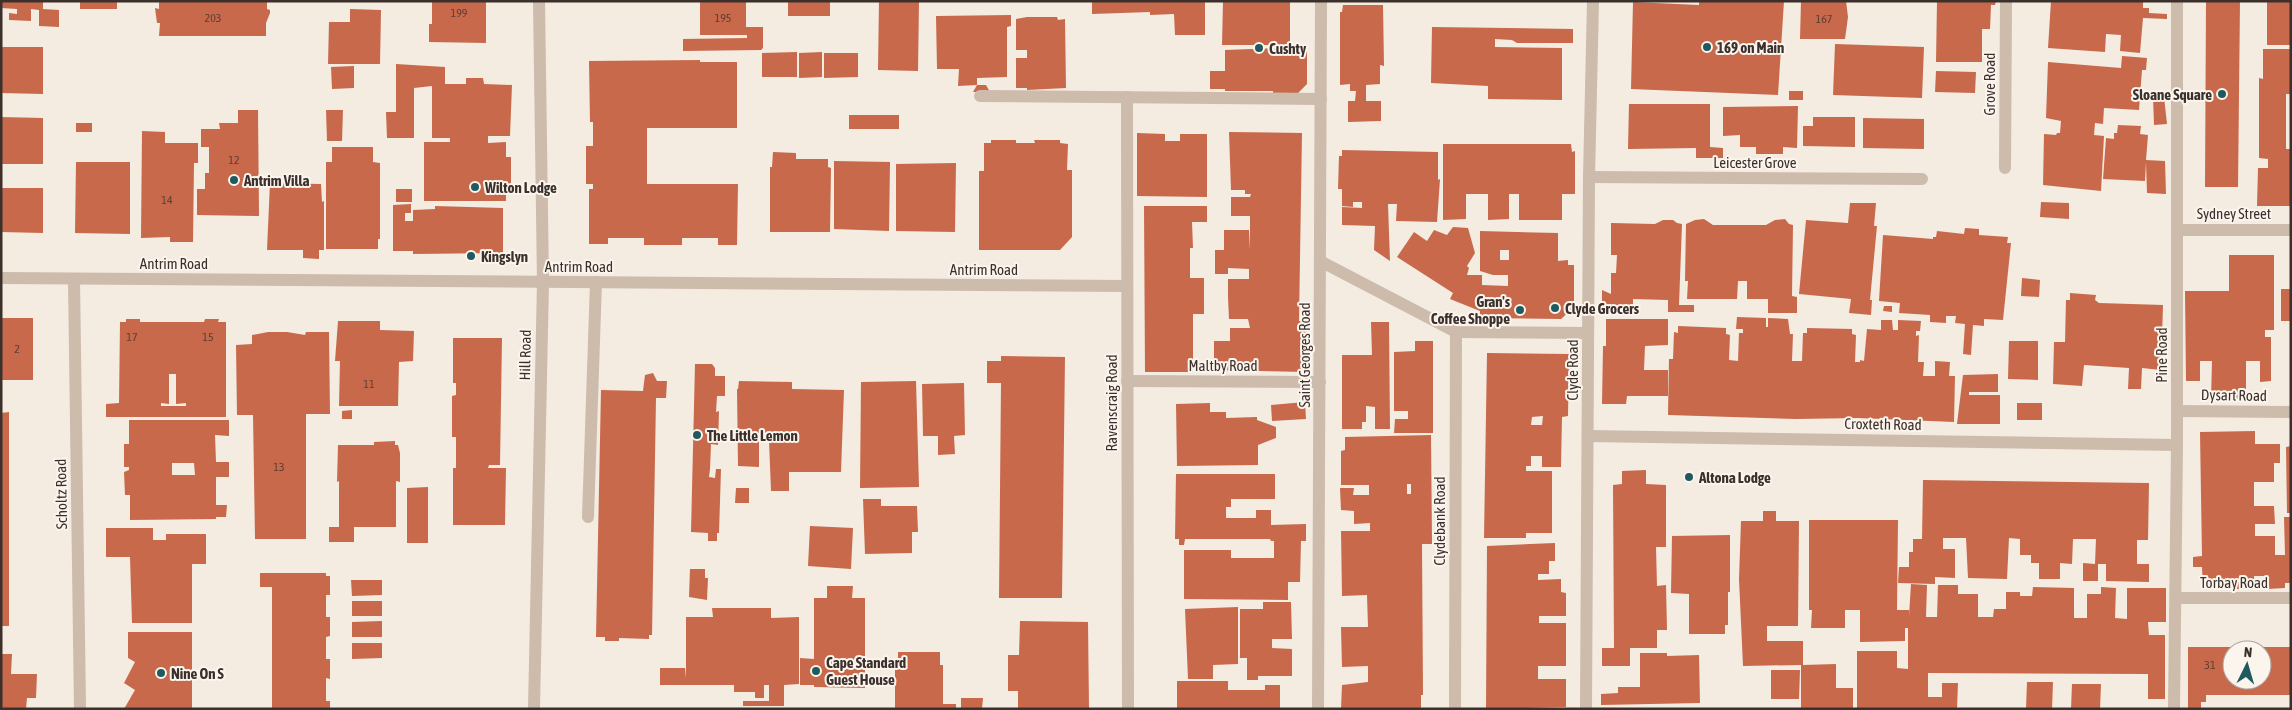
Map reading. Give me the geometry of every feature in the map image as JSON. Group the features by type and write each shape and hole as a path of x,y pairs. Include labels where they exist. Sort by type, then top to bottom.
{"street":[{"name":"Hill Road","path":"534,709 543,282 539,1"},
{"name":"Saint Georges Road","path":"1318,709 1321,1"},
{"name":"Clyde Road","path":"1586,709 1589,177 1593,1"},
{"name":"Grove Road","path":"2005,168 2006,1"},
{"name":"Pine Road","path":"2174,709 2178,445 2177,1"},
{"path":"980,96 1321,99"},
{"name":"Ravenscraig Road","path":"1127,97 1128,709"},
{"name":"Leicester Grove","path":"1589,177 1922,179"},
{"name":"Sydney Street","path":"2177,230 2291,230"},
{"path":"1320,261 1456,332 1588,332"},
{"name":"Antrim Road","path":"1,278 1127,286"},
{"name":"Scholtz Road","path":"74,279 80,709"},
{"path":"588,517 596,282"},
{"name":"Clydebank Road","path":"1455,709 1456,332"},
{"name":"Maltby Road","path":"1127,381 1320,382"},
{"name":"Dysart Road","path":"2177,411 2291,412"},
{"name":"Croxteth Road","path":"1588,436 2178,445"},
{"name":"Torbay Road","path":"2176,598 2291,598"}],"building":[{"path":"1,1 43,1 43,9 59,10 59,27 39,26 39,10 31,9 31,21 9,20 9,13 17,14 17,9 1,8"},
{"path":"80,1 117,1 117,9 80,9"},
{"path":"159,1 267,1 267,9 270,10 270,13 266,23 266,36 159,36 160,23 157,23 155,8 159,9"},
{"path":"432,1 486,1 486,43 429,42 429,24 432,24"},
{"path":"700,1 746,1 746,27 763,27 763,48 761,50 683,51 683,39 747,38 747,35 700,35"},
{"path":"788,1 830,1 830,16 788,16"},
{"path":"879,1 919,1 918,71 878,70"},
{"path":"1092,1 1205,1 1205,35 1175,35 1174,14 1150,15 1150,12 1092,14"},
{"path":"1223,1 1290,1 1290,45 1222,45"},
{"name":"169 on Main","path":"1699,1 1784,1 1778,95 1631,89 1633,2 1699,5"},
{"path":"1801,1 1846,1 1848,17 1845,39 1800,39"},
{"path":"1937,1 1996,1 1995,5 1991,5 1990,29 1982,29 1982,62 1936,62"},
{"path":"2051,1 2143,1 2143,8 2149,8 2149,13 2167,14 2167,19 2143,18 2140,53 2120,51 2121,35 2106,34 2105,52 2048,48"},
{"name":"Sloane Square","path":"2206,1 2240,1 2238,187 2205,187"},
{"path":"2267,1 2291,1 2291,45 2267,45"},
{"path":"1343,5 1383,5 1384,66 1380,65 1380,84 1366,85 1366,101 1381,101 1381,121 1348,122 1348,101 1355,101 1356,91 1350,91 1350,84 1340,85 1340,12 1342,12"},
{"path":"350,9 381,10 380,64 328,64 329,22 350,22"},
{"path":"1011,15 1011,26 1007,27 1007,77 977,78 977,85 958,86 959,69 937,69 936,16"},
{"path":"1057,17 1058,20 1065,19 1066,88 1027,90 1027,88 1016,88 1016,58 1027,58 1027,50 1016,50 1016,19"},
{"path":"1432,27 1573,29 1573,43 1517,43 1512,40 1495,39 1495,47 1562,48 1562,100 1488,99 1488,86 1431,83"},
{"path":"1835,44 1924,47 1922,98 1833,95"},
{"path":"1,47 43,47 43,94 1,93"},
{"path":"1307,47 1307,84 1295,96 1273,96 1273,91 1225,91 1225,89 1210,89 1210,71 1225,71 1225,50"},
{"path":"2263,49 2291,49 2291,94 2286,94 2286,149 2291,149 2291,206 2257,206 2258,168 2268,168 2268,159 2259,158 2259,78 2263,79"},
{"path":"797,52 797,77 762,77 762,53"},
{"path":"822,52 822,77 799,78 799,53"},
{"path":"824,53 858,53 858,77 824,78"},
{"path":"2122,56 2147,58 2146,70 2142,70 2139,110 2104,108 2103,124 2095,123 2094,135 2104,136 2101,191 2043,185 2044,134 2056,135 2060,133 2061,121 2046,118 2048,62 2121,68"},
{"path":"700,60 700,62 737,62 737,128 647,128 647,184 738,184 737,245 718,245 718,238 682,238 682,245 644,245 644,238 608,238 608,244 589,244 589,189 593,189 593,184 586,184 586,146 593,146 593,122 590,122 589,61"},
{"path":"396,64 445,67 445,84 466,84 466,78 483,78 484,84 512,85 510,136 488,136 488,143 506,142 506,157 511,157 511,188 506,188 506,201 424,201 424,142 450,142 450,138 432,138 432,86 414,88 414,138 387,138 386,112 396,112"},
{"path":"354,66 354,88 332,89 331,67"},
{"path":"1936,71 1976,72 1975,93 1935,92"},
{"path":"977,85 986,85 990,92 973,92"},
{"path":"1789,91 1803,91 1803,100 1789,100"},
{"path":"2153,97 2164,97 2167,124 2154,125"},
{"path":"1629,104 1710,104 1710,147 1723,148 1723,158 1696,158 1696,148 1628,149"},
{"path":"1798,106 1797,148 1783,147 1783,154 1756,154 1756,147 1740,147 1740,135 1723,136 1723,107"},
{"path":"238,110 258,110 259,216 197,215 197,189 205,189 205,173 209,173 209,147 201,147 201,129 220,129 219,123 238,123"},
{"path":"326,110 343,110 342,141 327,141"},
{"path":"849,115 899,115 899,129 849,129"},
{"path":"1,117 43,118 43,164 1,164"},
{"path":"1813,117 1855,117 1855,147 1803,146 1803,126 1813,126"},
{"path":"1863,118 1924,119 1924,149 1863,148"},
{"path":"76,123 92,123 92,132 76,132"},
{"path":"2118,125 2141,126 2140,134 2148,135 2146,160 2165,161 2166,194 2147,193 2146,162 2145,181 2103,179 2106,138 2114,139 2114,133 2117,133"},
{"path":"142,131 165,132 165,143 198,143 198,163 194,163 193,242 170,242 170,237 141,238"},
{"path":"1229,132 1302,133 1299,321 1307,322 1306,372 1214,370 1214,341 1230,341 1230,328 1250,328 1248,319 1229,319 1228,297 1228,279 1249,279 1249,269 1228,268 1228,274 1215,274 1215,250 1224,250 1224,230 1249,230 1250,250 1250,216 1231,216 1231,197 1250,197 1251,194 1245,194 1245,190 1231,190"},
{"path":"1137,133 1165,134 1165,141 1180,141 1180,134 1207,134 1207,197 1137,196"},
{"path":"991,140 1016,140 1016,143 1035,143 1034,140 1060,140 1060,143 1068,144 1067,170 1072,170 1072,237 1060,250 979,250 979,171 984,171 984,143 991,143"},
{"path":"1443,144 1571,144 1572,152 1575,151 1575,194 1562,194 1562,220 1519,220 1519,194 1509,194 1509,219 1488,220 1488,194 1466,194 1466,219 1443,220"},
{"path":"332,147 373,147 373,162 380,163 380,239 378,239 378,249 326,249 326,162 332,162"},
{"path":"1342,150 1438,152 1438,180 1440,179 1437,222 1396,221 1397,204 1388,204 1390,261 1374,250 1375,226 1342,225 1342,207 1362,208 1362,202 1353,202 1353,207 1342,206 1342,189 1338,189 1339,156 1342,156"},
{"path":"773,152 796,153 796,159 828,159 828,167 831,168 830,232 770,232 770,167 772,167"},
{"path":"834,161 890,162 889,231 834,229"},
{"path":"76,162 130,162 130,234 75,233"},
{"path":"956,163 955,232 896,231 896,164"},
{"path":"270,183 321,184 322,202 324,201 324,250 319,250 319,259 303,258 303,250 267,250"},
{"path":"1,188 43,188 43,233 1,232"},
{"path":"396,189 412,189 412,202 396,202"},
{"path":"2041,202 2069,203 2069,219 2040,217"},
{"path":"1850,203 1876,203 1874,226 1877,226 1870,300 1872,300 1871,315 1849,313 1851,299 1799,294 1806,220 1848,223"},
{"path":"411,204 411,213 405,213 405,221 413,221 413,210 435,209 435,206 503,208 503,253 413,254 413,251 393,251 393,205"},
{"path":"1144,206 1207,206 1207,222 1192,222 1193,248 1190,248 1190,278 1204,278 1204,314 1193,314 1193,372 1145,372"},
{"path":"1704,219 1713,225 1766,225 1775,220 1785,219 1789,224 1793,225 1792,296 1797,297 1797,313 1768,313 1768,299 1747,299 1747,281 1738,281 1737,299 1687,299 1688,281 1685,281 1686,224"},
{"path":"1663,220 1673,220 1682,224 1679,305 1694,305 1694,312 1668,312 1668,300 1633,299 1633,312 1602,311 1602,290 1611,294 1611,273 1616,273 1617,255 1611,255 1611,223 1655,224"},
{"path":"1453,227 1468,228 1475,253 1467,266 1469,268 1467,275 1482,275 1482,285 1508,286 1508,275 1493,275 1480,271 1480,231 1558,233 1558,261 1568,260 1568,265 1574,265 1574,307 1561,319 1480,318 1480,311 1450,299 1453,293 1397,257 1414,232 1427,241 1434,230 1447,235","holes":["1500,250 1509,250 1509,260 1500,260"]},
{"path":"1965,228 1979,229 1979,235 2008,237 2007,243 2011,243 2003,320 1984,319 1984,326 1973,325 1971,355 1963,354 1965,324 1955,323 1956,316 1946,316 1946,323 1930,322 1930,315 1899,313 1900,303 1879,301 1883,235 1933,239 1933,237 1936,237 1937,231 1964,234"},
{"path":"2229,255 2274,255 2274,330 2265,330 2265,337 2271,337 2271,381 2260,382 2260,361 2246,361 2246,399 2211,399 2212,361 2200,361 2200,381 2186,381 2185,291 2229,291"},
{"path":"2022,278 2040,280 2039,297 2021,296"},
{"path":"2281,289 2291,289 2291,321 2281,321"},
{"path":"2070,293 2096,295 2095,300 2099,303 2163,305 2161,370 2142,368 2141,389 2128,389 2129,368 2084,365 2082,386 2053,384 2054,342 2065,342 2066,300 2070,300"},
{"path":"1884,306 1892,306 1892,312 1883,311"},
{"path":"1737,317 1766,318 1766,327 1768,327 1768,318 1788,319 1790,334 1793,334 1792,361 1802,361 1803,333 1807,333 1807,328 1852,329 1852,334 1856,335 1855,362 1860,362 1860,360 1864,361 1867,329 1881,330 1881,320 1892,320 1893,330 1898,330 1898,320 1921,321 1920,331 1916,331 1916,336 1919,335 1918,362 1924,362 1923,376 1935,376 1935,361 1950,362 1949,376 1955,376 1954,422 1858,418 1796,419 1668,415 1669,359 1673,359 1674,332 1678,333 1678,326 1726,328 1726,334 1730,335 1729,360 1738,361 1739,333 1743,333 1743,329 1736,329"},
{"path":"1,318 33,318 33,380 1,380"},
{"path":"126,319 140,319 140,322 204,322 205,319 219,319 218,322 226,322 226,417 106,417 106,404 119,403 120,322 126,322","holes":["169,374 176,374 176,404 186,403 186,406 161,406 161,403 169,404"]},
{"path":"1606,319 1668,319 1668,345 1645,346 1644,370 1668,370 1668,396 1627,396 1626,404 1602,404 1603,346 1606,346"},
{"path":"338,321 380,321 380,330 414,331 413,361 399,362 398,406 339,406 340,361 335,361"},
{"path":"1371,322 1389,322 1390,429 1375,429 1375,407 1366,406 1366,422 1362,422 1362,429 1342,429 1342,355 1372,355"},
{"path":"268,332 287,332 305,335 306,332 329,332 330,414 306,414 306,539 255,539 253,415 237,415 236,345 252,344 252,335"},
{"path":"453,338 502,338 500,465 489,465 488,468 506,468 505,525 453,525 453,468 456,468 456,437 452,437 452,396 456,395 456,383 453,383"},
{"path":"1415,341 1433,341 1433,433 1394,433 1395,419 1408,419 1408,411 1394,411 1394,352 1415,351"},
{"path":"2009,341 2038,341 2038,380 2008,379"},
{"path":"1487,353 1569,354 1568,416 1562,417 1561,467 1542,467 1542,456 1531,456 1531,466 1526,466 1526,471 1552,471 1552,533 1526,533 1526,538 1484,538","holes":["1543,416 1542,425 1531,425 1532,417"]},
{"path":"1001,356 1065,357 1062,598 999,598 1001,383 987,383 987,361 1001,361"},
{"path":"695,364 712,364 715,368 715,376 725,376 725,396 717,396 716,412 719,411 718,445 711,444 709,477 715,478 716,469 721,469 719,533 717,533 717,541 708,541 708,533 691,532"},
{"path":"653,373 657,381 667,381 666,398 656,398 652,635 649,635 649,639 619,638 619,641 605,641 605,637 596,637 601,390 643,391 645,375"},
{"path":"1998,374 1998,392 1969,392 1969,395 2000,395 2000,424 1957,424 1963,375"},
{"path":"739,381 792,382 792,389 844,390 841,472 789,472 789,491 771,491 769,440 759,440 759,467 738,466 737,389"},
{"path":"916,381 919,487 860,488 861,382"},
{"path":"964,383 965,435 954,436 955,454 938,455 938,436 923,436 922,384"},
{"path":"1305,402 1306,419 1272,421 1271,405"},
{"path":"1210,403 1210,412 1226,412 1226,418 1257,417 1257,420 1276,427 1276,438 1258,445 1258,465 1177,466 1176,404"},
{"path":"2017,403 2042,403 2042,420 2017,420"},
{"path":"352,410 352,419 342,419 342,411"},
{"path":"9,412 9,626 1,626 1,413"},
{"path":"129,420 229,420 229,436 215,435 216,462 229,462 229,477 216,477 216,505 227,505 226,517 216,517 216,519 130,520 130,495 125,495 124,472 129,470 129,467 124,467 124,444 129,444","holes":["172,463 194,463 195,475 172,475"]},
{"path":"2255,431 2255,444 2280,444 2280,463 2274,463 2274,482 2254,482 2254,506 2274,506 2275,524 2255,524 2255,536 2275,536 2275,555 2285,555 2284,517 2291,517 2291,583 2285,583 2285,588 2267,589 2267,576 2254,576 2254,589 2211,589 2211,587 2203,587 2202,567 2193,567 2193,557 2202,556 2200,432"},
{"path":"1431,435 1432,544 1422,544 1423,695 1421,695 1421,709 1341,709 1342,685 1368,682 1368,666 1342,667 1341,627 1368,627 1367,595 1342,596 1341,531 1370,531 1370,523 1354,524 1354,511 1341,510 1340,488 1354,488 1353,495 1369,495 1369,485 1341,485 1341,451 1345,450 1345,437","holes":["1407,484 1411,484 1411,494 1407,494"]},
{"path":"395,441 395,445 398,445 400,453 400,482 396,481 396,527 354,527 354,542 329,542 329,527 339,527 338,445 374,445 374,442"},
{"path":"2291,446 2291,513 2287,513 2286,447"},
{"path":"1646,470 1646,484 1666,485 1666,547 1656,547 1657,586 1666,585 1667,630 1657,630 1657,648 1630,648 1630,666 1602,666 1602,648 1614,648 1613,485 1622,484 1622,471"},
{"path":"1176,474 1275,474 1275,499 1231,499 1231,507 1226,507 1226,518 1256,518 1256,510 1271,510 1271,525 1306,524 1306,541 1301,541 1300,582 1288,582 1288,600 1184,599 1184,550 1231,550 1231,558 1274,558 1274,541 1270,539 1185,539 1184,545 1179,545 1179,539 1175,539"},
{"path":"1923,480 2149,483 2148,540 2137,540 2137,564 2149,564 2149,582 2106,581 2106,564 2098,564 2098,581 2083,581 2083,563 2095,564 2096,539 2073,539 2072,564 2060,563 2060,579 2039,579 2039,563 2031,563 2031,555 2020,555 2020,539 2009,538 2007,579 1968,578 1966,538 1943,538 1943,549 1955,549 1955,578 1935,577 1935,584 1898,583 1899,567 1909,567 1909,552 1913,552 1913,539 1922,539"},
{"path":"428,487 428,543 407,543 407,488"},
{"path":"736,488 749,488 749,503 735,503"},
{"path":"863,499 881,499 881,506 917,506 918,532 912,532 912,553 865,554"},
{"path":"1763,511 1776,511 1776,521 1799,521 1798,626 1767,626 1767,641 1803,641 1803,665 1836,664 1836,688 1853,688 1853,709 1801,709 1801,665 1743,666 1739,579 1741,521 1763,521"},
{"path":"1809,520 1898,520 1897,610 1909,610 1909,616 1911,584 1927,585 1926,617 1937,617 1938,585 1958,585 1958,594 1978,594 1978,617 1993,617 1994,609 2006,609 2006,592 2020,592 2020,596 2032,596 2033,587 2074,588 2074,618 2087,618 2087,594 2101,594 2101,587 2116,588 2115,618 2127,619 2127,588 2166,588 2166,622 2148,622 2149,635 2165,635 2165,699 2148,699 2148,674 1928,673 1928,697 1942,697 1942,683 1958,683 1957,709 1857,709 1857,651 1897,651 1897,668 1908,669 1908,628 1905,628 1905,641 1860,642 1860,610 1845,610 1845,628 1811,628 1812,610 1809,610"},
{"path":"810,526 853,528 851,569 808,566"},
{"path":"106,528 153,528 153,540 166,540 166,534 206,534 206,564 192,564 192,623 132,623 130,557 106,557"},
{"path":"1730,535 1730,592 1728,592 1728,625 1725,625 1725,634 1689,634 1689,594 1671,593 1672,536"},
{"path":"1555,543 1555,561 1549,561 1549,574 1538,574 1538,580 1561,579 1561,592 1566,593 1566,616 1539,616 1539,623 1566,623 1566,666 1538,666 1538,679 1566,679 1566,707 1486,709 1487,546"},
{"path":"690,569 705,569 705,578 708,578 707,600 689,597"},
{"path":"260,573 326,573 326,576 330,576 330,595 326,595 326,617 330,617 330,636 326,637 326,659 330,659 330,679 326,678 326,701 330,701 330,709 272,709 272,587 260,587"},
{"path":"351,580 382,580 382,595 352,596"},
{"path":"827,586 853,586 852,598 865,598 865,688 800,685 800,658 814,659 814,598 827,598"},
{"path":"352,601 382,601 382,616 352,616"},
{"path":"1263,602 1291,602 1292,639 1272,639 1272,648 1292,649 1292,676 1258,676 1258,680 1247,680 1247,658 1240,658 1240,609 1263,609"},
{"path":"1238,607 1238,664 1213,665 1213,679 1188,679 1185,609"},
{"path":"712,608 771,608 771,618 799,617 799,684 784,685 784,706 743,706 743,701 769,701 769,685 764,685 764,698 755,698 755,692 734,692 734,685 660,685 660,668 685,668 686,678 686,617 713,617"},
{"path":"382,621 382,637 352,637 352,622"},
{"path":"1020,621 1088,622 1089,709 1018,709 1018,691 1008,691 1008,655 1019,655"},
{"name":"Nine On S","path":"128,632 192,632 192,709 124,709 135,690 124,683 135,662 128,658"},
{"path":"352,643 382,643 382,658 352,659"},
{"path":"2188,647 2222,647 2222,690 2272,690 2272,647 2291,647 2291,695 2206,695 2206,702 2201,702 2201,708 2188,708"},
{"path":"898,652 940,652 940,665 943,665 943,704 956,704 956,709 895,709 895,663 898,663"},
{"path":"1640,653 1667,653 1667,656 1699,655 1700,703 1601,705 1601,694 1618,693 1618,687 1640,687"},
{"path":"1,654 12,654 11,674 37,674 36,698 27,698 26,709 1,709"},
{"path":"1771,670 1800,670 1799,699 1771,699"},
{"path":"1177,681 1228,681 1228,690 1265,690 1265,685 1280,685 1280,709 1177,709"},
{"path":"2027,682 2053,682 2052,709 2026,709"},
{"path":"2072,684 2101,684 2100,709 2071,709"},
{"path":"961,698 983,698 982,709 961,709"}],"place":[{"name":"169 on Main","path":"1707,47"},
{"name":"Cushty","path":"1259,48"},
{"name":"Sloane Square","path":"2222,94"},
{"name":"Antrim Villa","path":"234,180"},
{"name":"Wilton Lodge","path":"475,187"},
{"name":"Kingslyn","path":"471,256"},
{"name":"Clyde Grocers","path":"1555,308"},
{"name":"Gran's Coffee Shoppe","path":"1520,310"},
{"name":"The Little Lemon","path":"697,435"},
{"name":"Altona Lodge","path":"1689,477"},
{"name":"Cape Standard Guest House","path":"816,671"},
{"name":"Nine On S","path":"161,673"}]}
